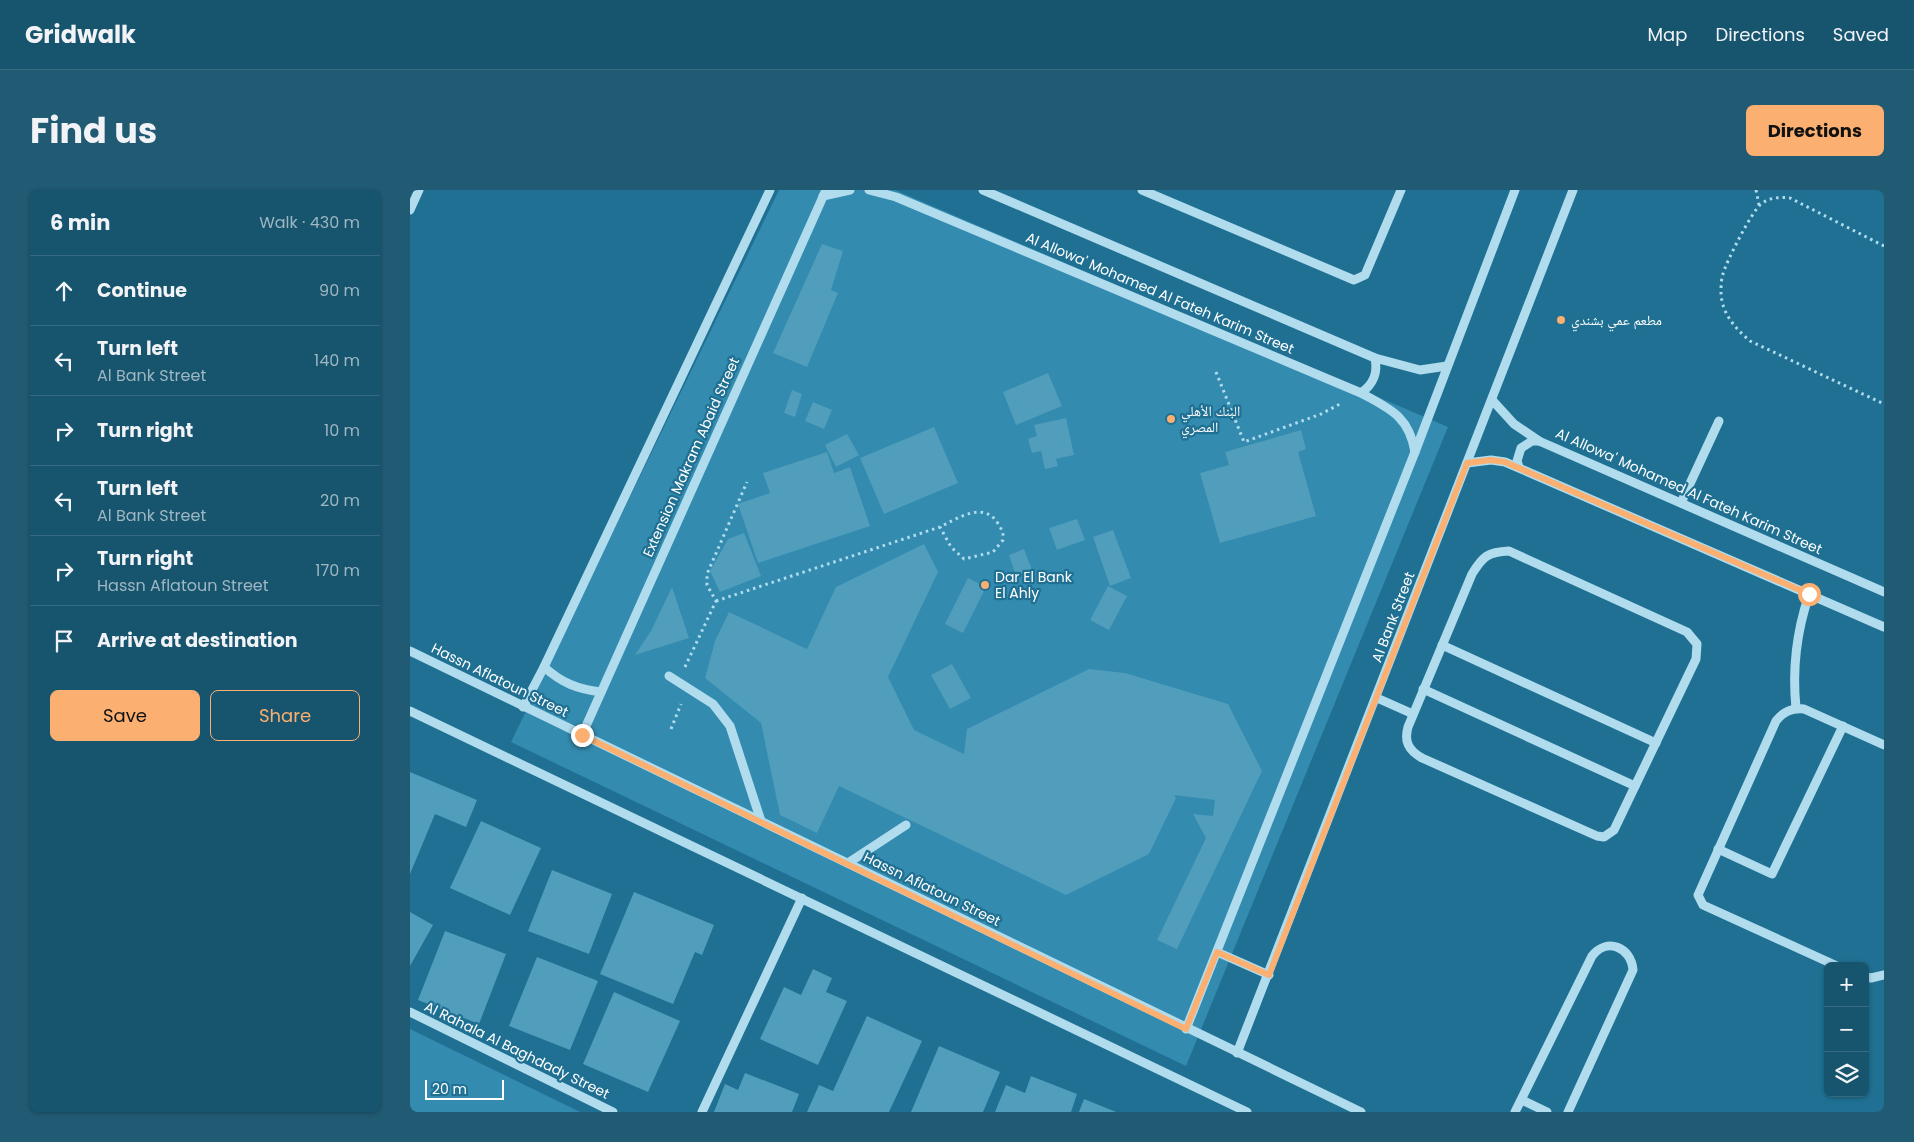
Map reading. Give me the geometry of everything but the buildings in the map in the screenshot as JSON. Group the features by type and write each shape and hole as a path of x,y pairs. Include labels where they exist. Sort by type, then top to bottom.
{"street":[{"path":"410,210 419,190"},
{"path":"523,707 544,667 770,190"},
{"path":"825,193 850,190"},
{"name":"Al Allowa' Mohamed Al Fateh Karim Street","path":"869,190 896,197 1361,393 1390,409 1402,419 1409,429 1415,452"},
{"name":"Al Allowa' Mohamed Al Fateh Karim Street","path":"983,190 1375,358 1420,370 1447,366"},
{"path":"1142,190 1354,280 1365,275 1401,190"},
{"path":"1186,1029 1415,452 1515,190"},
{"name":"Al Bank Street","path":"1238,1053 1573,190"},
{"name":"Extension Makram Abaid Street","path":"582,735 825,193"},
{"path":"1361,393 1368,388 1376,374 1375,358"},
{"name":"Al Allowa' Mohamed Al Fateh Karim Street","path":"1492,401 1514,424 1539,441 1884,592"},
{"path":"1681,503 1719,420"},
{"path":"1519,468 1518,454 1521,448 1532,441 1539,441"},
{"path":"1467,463 1491,460 1519,468 1884,627"},
{"path":"1493,552 1509,552 1687,632 1697,644 1696,659 1656,743 1614,830 1604,837 1598,836 1414,753 1408,746 1405,736 1442,645 1472,574 1480,561 1493,552"},
{"path":"1796,708 1794,662 1800,625 1809,594"},
{"path":"1442,645 1656,743"},
{"name":"Hassn Aflatoun Street","path":"410,651 1186,1029 1361,1112"},
{"path":"544,667 560,681 580,690 601,692"},
{"path":"669,676 713,704 730,726 761,821"},
{"path":"1423,689 1635,786"},
{"path":"1377,698 1413,714"},
{"path":"1828,962 1703,905 1698,895 1699,890 1776,721 1781,715 1796,708 1804,709 1884,745"},
{"path":"410,710 1247,1112"},
{"path":"1718,849 1772,874 1843,726"},
{"path":"848,863 906,825"},
{"path":"702,1112 802,898"},
{"path":"1515,1112 1592,956 1603,946 1618,946 1629,956 1632,963 1630,977 1568,1112"},
{"path":"1217,952 1269,975"},
{"path":"1869,978 1884,975"},
{"name":"Al Rahala Al Baghdady Street","path":"410,1012 613,1112"},
{"path":"1522,1100 1548,1112"}],"path":[{"path":"1756,190 1759,205"},
{"path":"1884,246 1790,198 1768,199 1759,205 1730,255 1723,274 1721,294 1726,314 1736,329 1750,341 1884,404"},
{"path":"1216,372 1244,442 1320,414 1361,393"},
{"path":"716,601 706,585 707,574 747,482"},
{"path":"684,669 716,601 940,526 972,513 985,513 996,520 1002,530 1003,540 993,552 964,559 951,547 940,526"},
{"path":"672,729 688,687"}],"shaded area":[{"name":"Dar El Bank El Ahly","path":"779,190 895,190 1448,427 1186,1066 511,742"},
{"path":"410,1029 580,1112 410,1112"}],"place":[{"name":"مطعم عمي بشندي","path":"1561,320"},
{"name":"البنك الأهلي المصري","path":"1171,419"},
{"name":"Dar El Bank El Ahly","path":"985,585"}],"route":[{"path":"582,735 1186,1029 1217,952 1269,975 1467,463 1479,460 1505,462 1809,594"}]}
